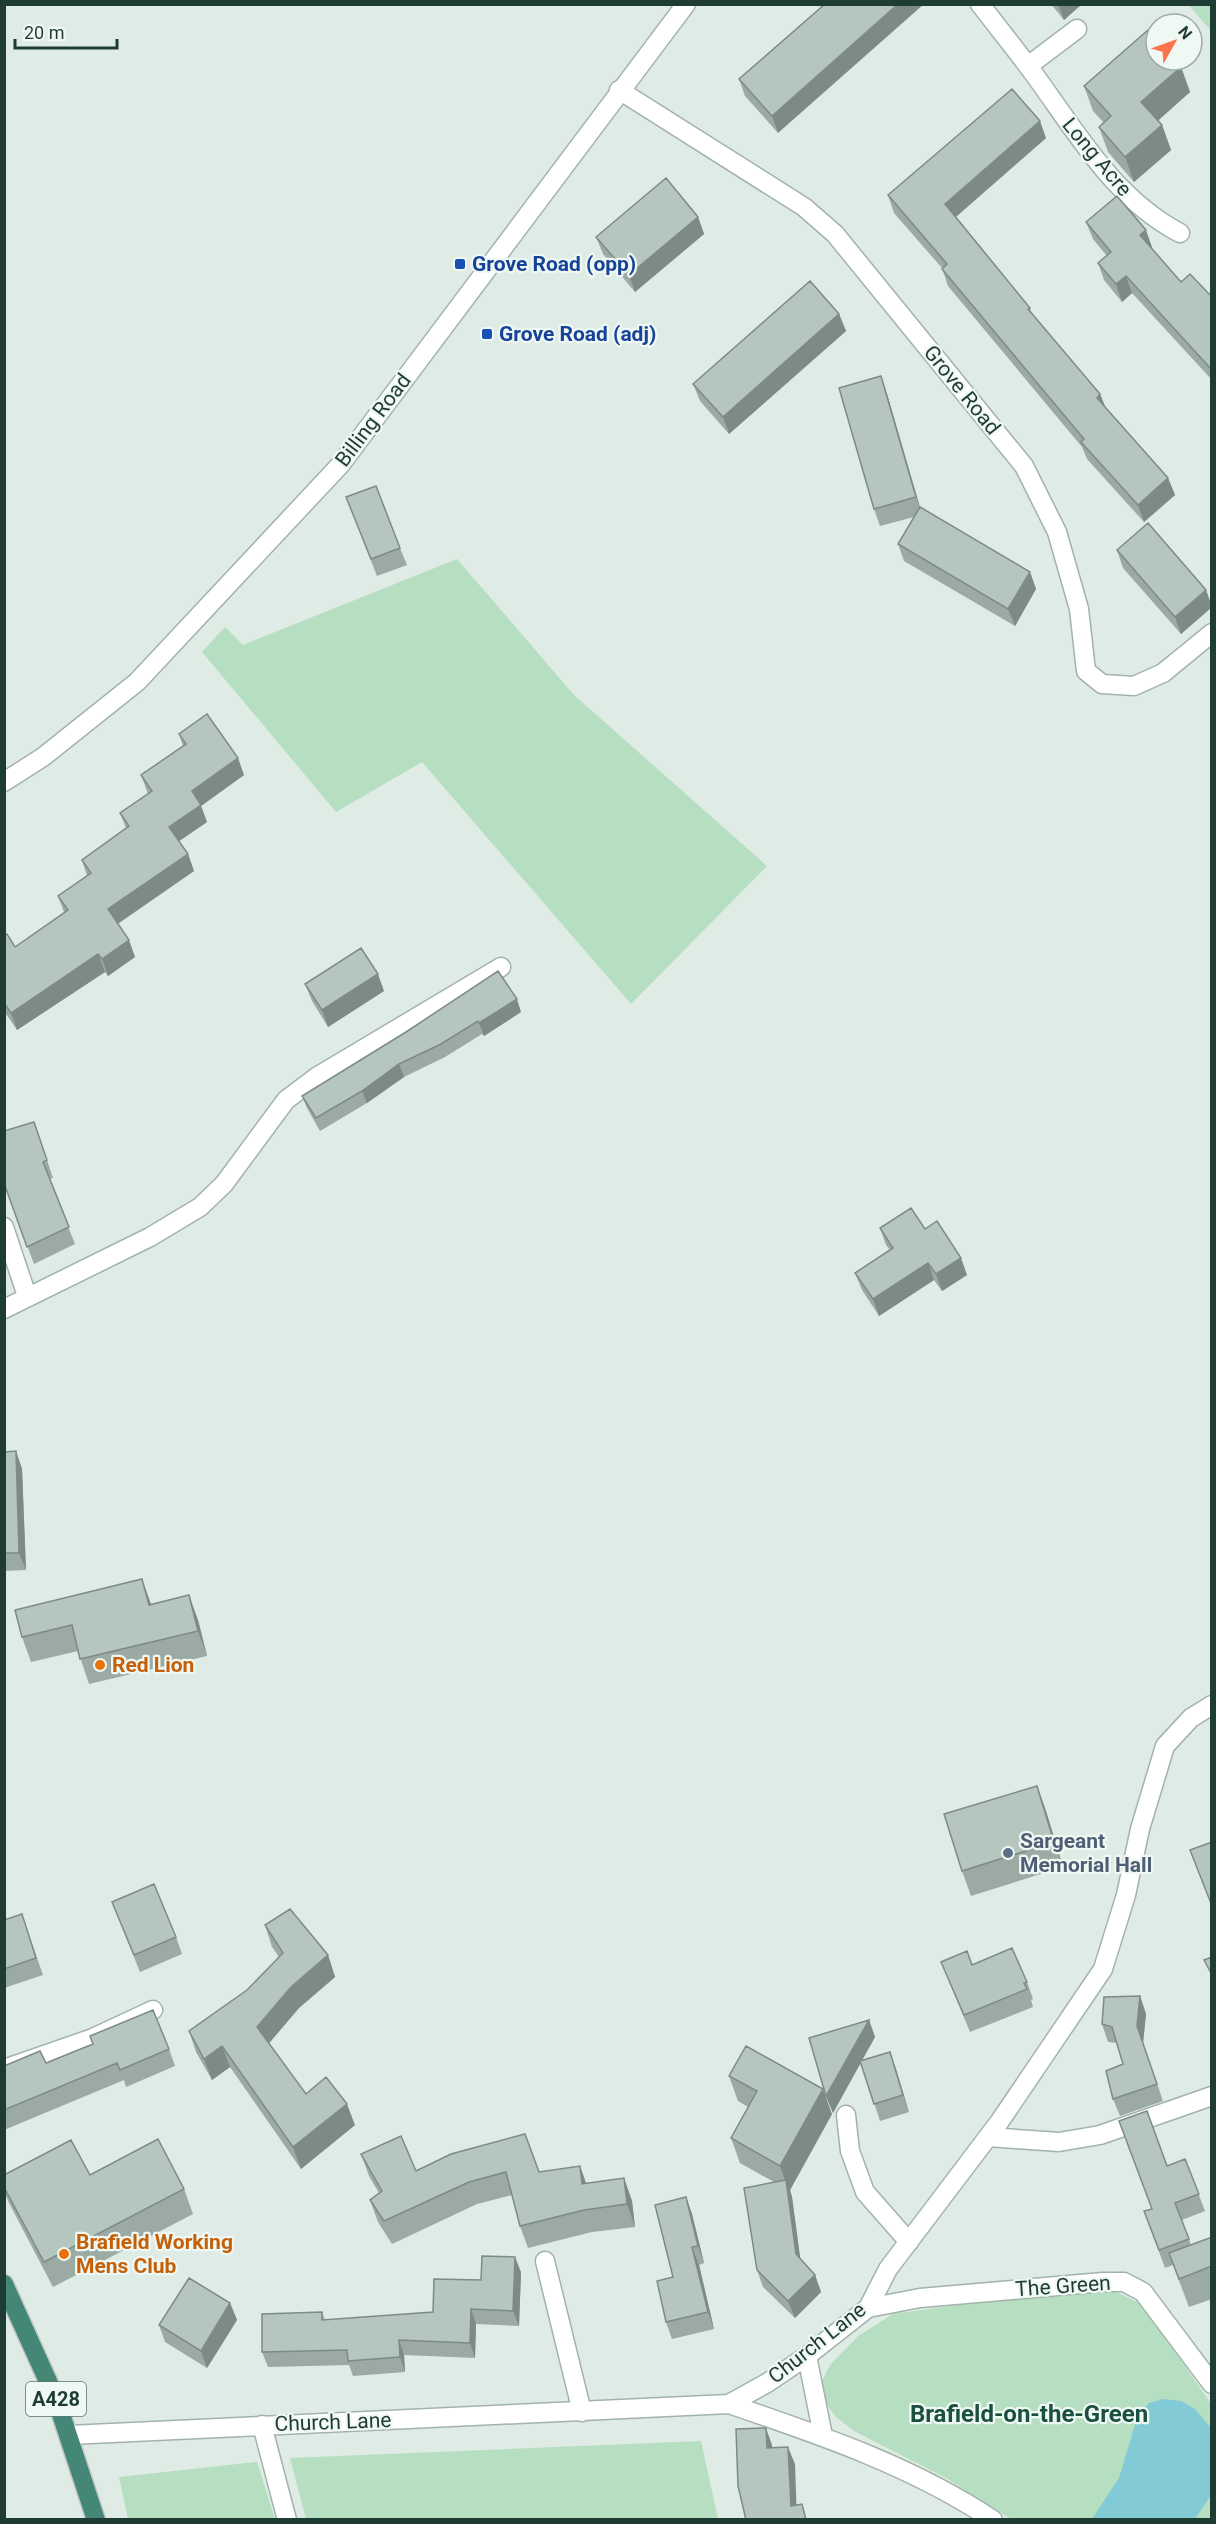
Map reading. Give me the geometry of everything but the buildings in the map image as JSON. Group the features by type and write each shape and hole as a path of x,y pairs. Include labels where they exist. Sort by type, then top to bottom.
{"highway":[{"name":"A428","path":"4,2284 56,2399 96,2520"}],"street":[{"name":"Billing Road","path":"4,782 43,757 137,682 340,464 619,90 686,4"},
{"name":"Long Acre","path":"980,4 1028,66 1089,152 1131,198 1158,222 1180,233"},
{"path":"1028,66 1077,29"},
{"name":"Grove Road","path":"619,90 804,207 835,234 1024,466 1057,532 1079,609 1086,671 1102,684 1134,686 1163,673 1212,633"},
{"path":"4,1309 150,1237 200,1207 224,1184 286,1100 318,1076 501,968"},
{"path":"4,1227 27,1296"},
{"name":"Church Lane","path":"69,2435 729,2404 807,2356 867,2308 888,2269 988,2137 1103,1969 1126,1895 1140,1829 1166,1746 1191,1718 1212,1705"},
{"path":"4,2069 93,2038 153,2010"},
{"path":"988,2137 1059,2142 1100,2135 1212,2096"},
{"path":"846,2115 850,2151 865,2192 909,2242"},
{"path":"545,2261 582,2412"},
{"name":"The Green","path":"867,2308 920,2298 1124,2282 1143,2292 1212,2384"},
{"path":"807,2356 823,2436"},
{"path":"729,2404 823,2436 933,2483 993,2520"},
{"path":"262,2425 287,2520"}],"green space":[{"path":"1189,5 1211,5 1211,31 1204,23 1204,12 1195,12"},
{"path":"457,559 574,695 767,866 631,1004 422,762 336,812 202,652 225,627 243,645"},
{"path":"1080,2288 1114,2291 1143,2305 1211,2404 1211,2519 1011,2519 946,2478 854,2431 836,2417 825,2402 820,2385 830,2365 858,2336 893,2314"},
{"path":"701,2441 718,2519 306,2519 290,2458"},
{"path":"257,2462 275,2519 128,2519 119,2477"}],"water":[{"path":"1163,2399 1181,2401 1195,2409 1211,2428 1211,2495 1195,2519 1092,2519 1119,2478 1138,2415 1149,2403"}],"place":[{"name":"Grove Road (opp)","path":"460,264"},
{"name":"Grove Road (adj)","path":"487,334"},
{"name":"Red Lion","path":"100,1665"},
{"name":"Sargeant Memorial Hall","path":"1008,1853"},
{"name":"Brafield Working Mens Club","path":"64,2254"}],"district":[{"name":"Brafield-on-the-Green","path":"1029,2414"}]}
